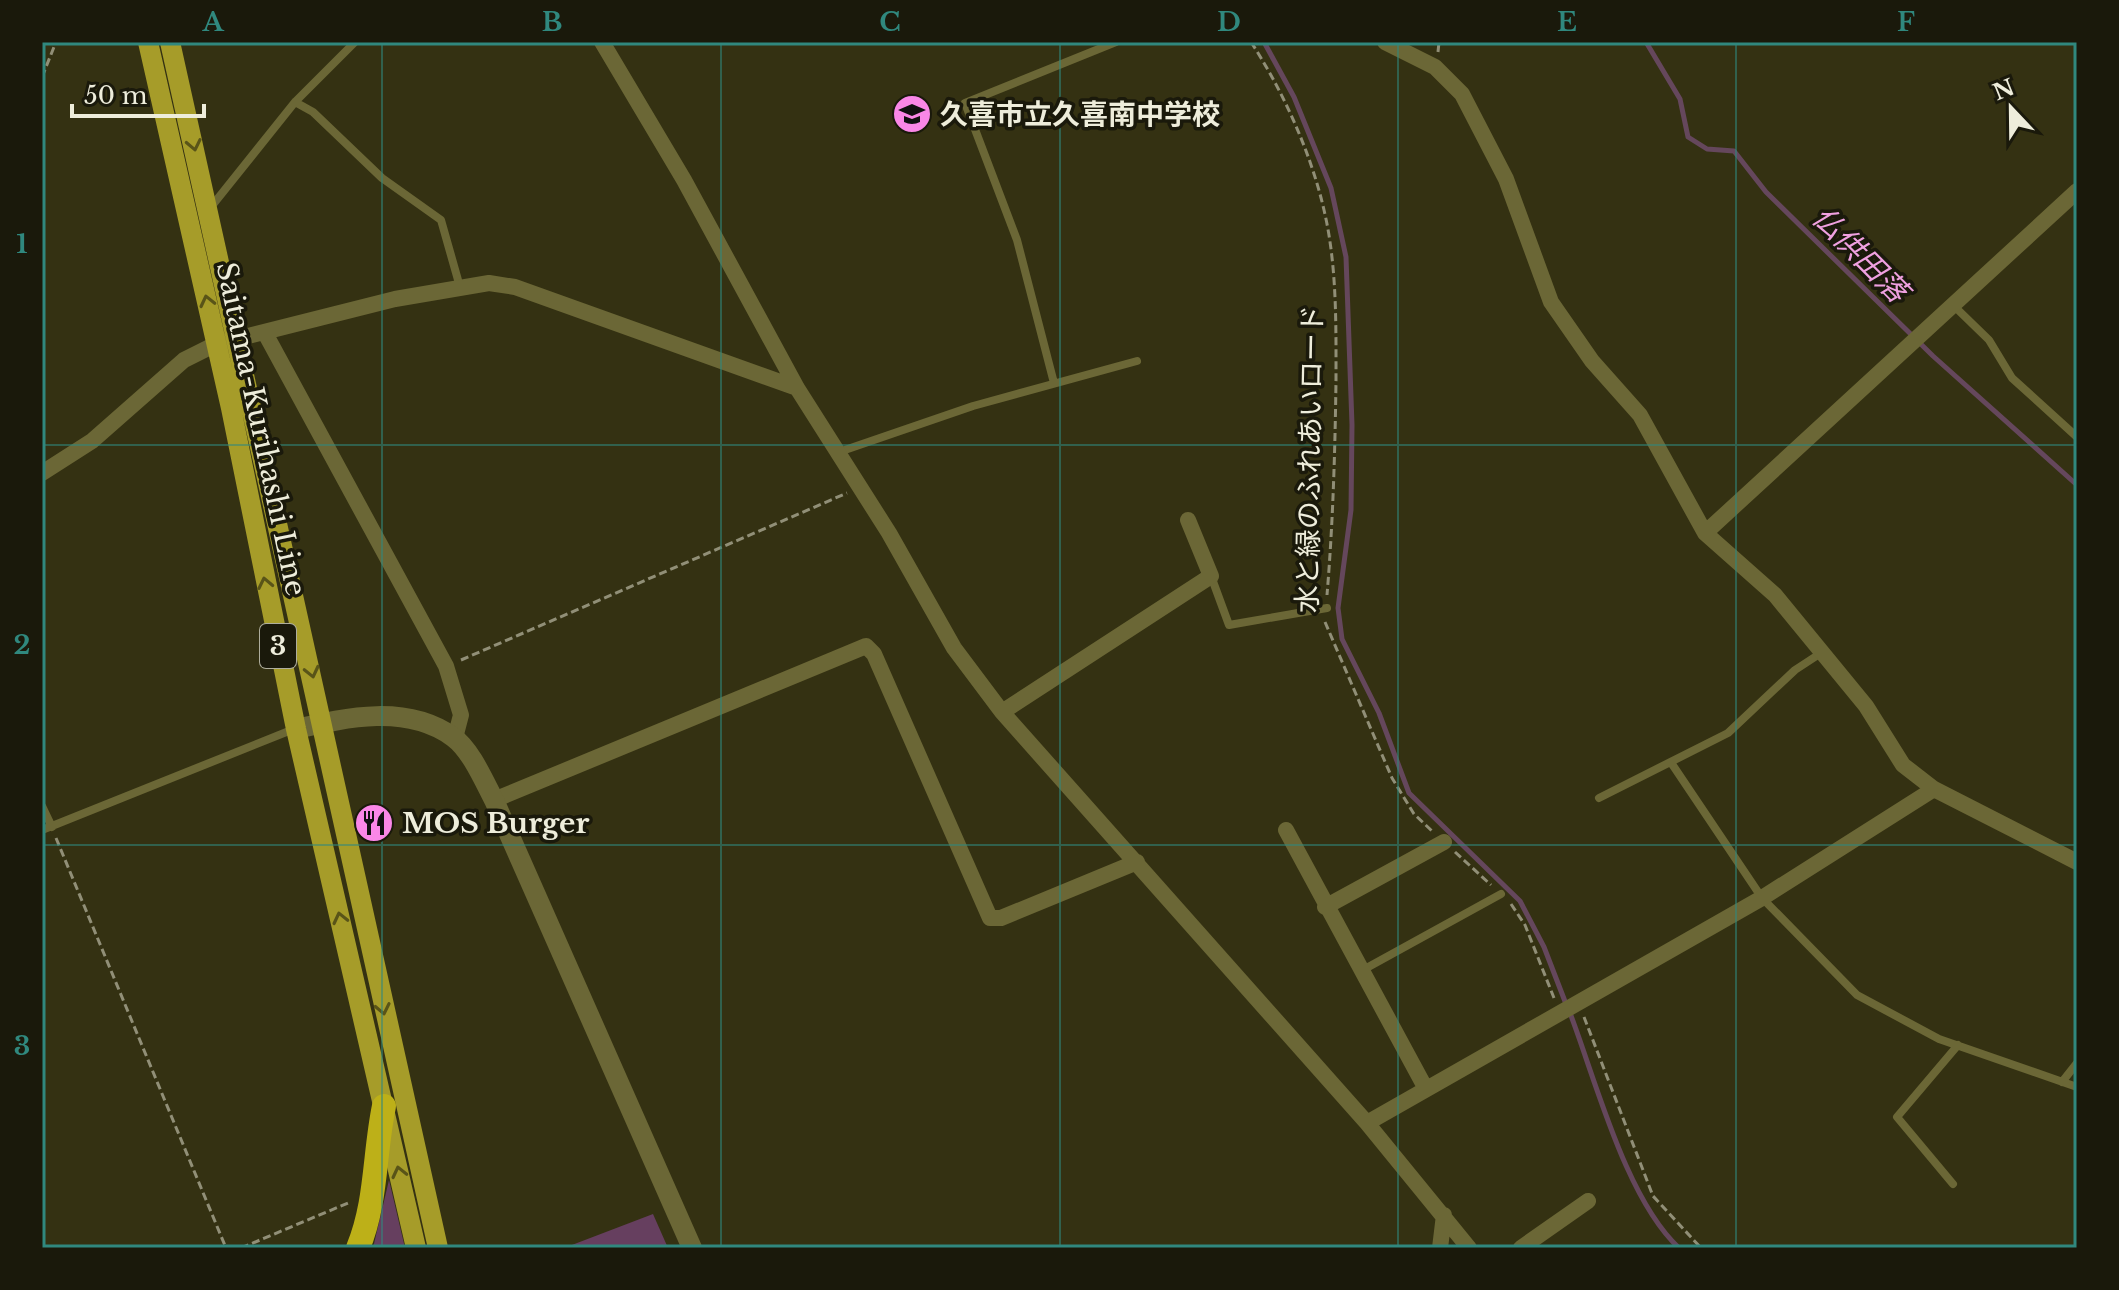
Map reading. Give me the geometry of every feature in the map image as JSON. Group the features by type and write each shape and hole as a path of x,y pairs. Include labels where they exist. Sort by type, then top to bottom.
{"highway":[{"path":"358,1248 376,1184 376,1142 384,1106"}],"main road":[{"name":"Saitama-Kurihashi Line","path":"148,42 324,723 403,1102 438,1248"},
{"name":"Saitama-Kurihashi Line","path":"170,42 208,211 226,342 296,729 416,1248"}],"street":[{"path":"602,42 684,180 797,388 861,487 954,648 1002,712 1367,1123 1469,1248"},
{"path":"1385,42 1435,67 1462,94 1506,179 1551,302 1592,361 1640,415 1705,533 1775,595 1866,706 1903,765 1934,789 2077,862"},
{"path":"1705,533 2077,191"},
{"path":"42,473 92,441 184,360 226,342 395,299 489,283 515,287 797,388"},
{"path":"265,333 446,666 461,715 455,738"},
{"path":"1002,712 1211,576 1188,520"},
{"path":"494,800 866,646 874,654 990,918 1001,918 1137,862"},
{"path":"296,729 324,723 398,716 418,720 455,738 494,800 692,1248"},
{"path":"1367,1123 1762,898 1934,789"},
{"path":"1286,830 1426,1089"},
{"path":"1325,907 1444,842"},
{"path":"1521,1248 1588,1201"},
{"path":"1440,1248 1444,1215"}],"lane":[{"path":"208,211 295,102 355,42"},
{"path":"1054,383 1017,240 965,103 1116,42"},
{"path":"295,102 313,112 382,178 441,220 460,287"},
{"path":"1954,306 1989,340 2012,378 2077,437"},
{"path":"838,453 973,406 1137,361"},
{"path":"1211,576 1229,625 1327,608"},
{"path":"1599,798 1672,764 1728,733 1795,670 1822,652"},
{"path":"42,806 47,829 296,729"},
{"path":"1672,764 1762,898 1857,995 1958,1045 2077,1087"},
{"path":"1361,972 1501,894"},
{"path":"1953,1184 1897,1117 1958,1045"},
{"path":"2062,1082 2077,1063"}],"path":[{"path":"42,77 56,42"},
{"name":"水と緑のふれあいロード","path":"1251,42 1301,141 1324,207 1330,239 1336,328 1335,494 1325,624 1392,778 1414,814 1501,894 1525,925 1560,1013"},
{"path":"446,666 861,487"},
{"path":"47,829 226,1248"},
{"path":"1579,1002 1653,1196 1701,1248"},
{"path":"241,1248 356,1200"}],"shaded area":[{"path":"389,1180 405,1248 373,1248"},
{"path":"653,1214 668,1248 564,1248"}],"waterway":[{"path":"1264,42 1294,97 1331,188 1346,257 1352,425 1351,510 1338,608 1342,639 1379,713 1409,793 1520,901 1544,947 1566,1004"},
{"name":"仏供田落","path":"1646,42 1680,99 1688,137 1707,149 1734,151 1766,192 1933,356 2077,485"},
{"path":"1570,1013 1628,1170 1660,1227 1679,1248"}],"place":[{"name":"久喜市立久喜南中学校","path":"912,114"},
{"name":"MOS Burger","path":"374,823"}]}
